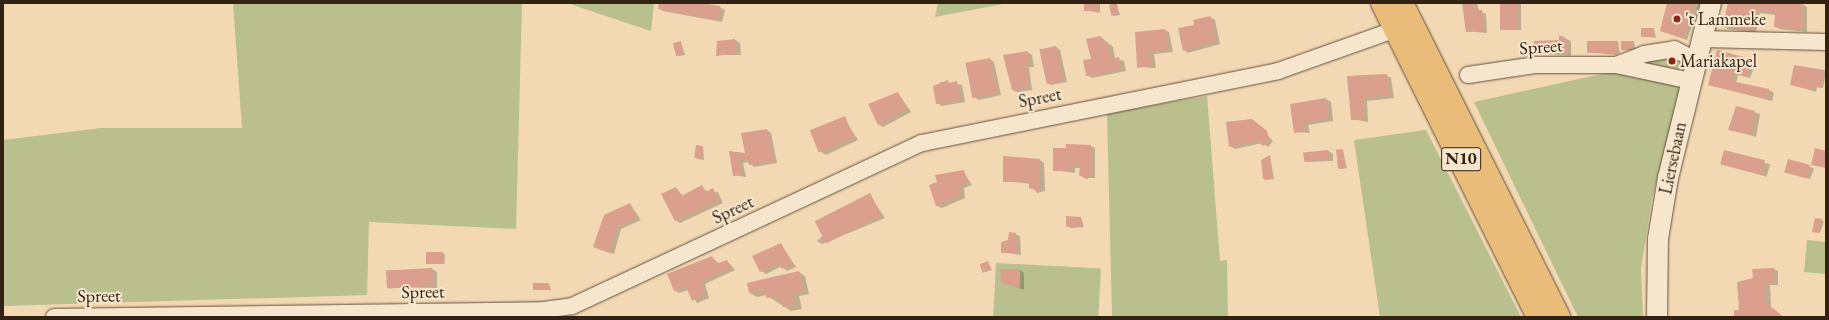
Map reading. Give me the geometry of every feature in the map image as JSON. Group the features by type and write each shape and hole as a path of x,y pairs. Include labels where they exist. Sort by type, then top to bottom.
{"main road":[{"name":"N10","path":"1382,3 1404,27 1558,317"},
{"name":"N10","path":"1402,3 1404,27 1538,317"}],"street":[{"name":"Liersebaan","path":"1657,317 1658,239 1668,178 1711,3"},
{"name":"Spreet","path":"54,317 544,310 572,306 922,143 1278,72 1404,27"},
{"path":"1703,39 1826,42"},
{"name":"Spreet","path":"1616,65 1644,54 1674,49 1696,60"},
{"name":"Spreet","path":"1468,75 1536,65 1616,65 1691,81"}],"green space":[{"path":"233,3 522,3 516,229 369,222 367,295 3,306 3,140 101,128 242,128"},
{"path":"567,3 654,3 651,31"},
{"path":"938,3 1008,3 935,17"},
{"path":"1661,55 1678,58 1685,65 1675,73 1649,64 1648,60"},
{"path":"1611,72 1681,85 1652,199 1641,268 1643,317 1578,317 1474,102"},
{"path":"1207,96 1220,261 1227,260 1228,317 1112,317 1107,113"},
{"path":"1426,130 1521,317 1380,317 1354,140"},
{"path":"1807,240 1826,242 1826,274 1804,272"},
{"path":"996,263 1101,268 1098,317 993,317"}],"building":[{"path":"659,3 702,3 720,6 718,20 658,9"},
{"path":"1084,3 1098,3 1098,11 1084,11"},
{"path":"1117,3 1119,14 1111,15 1109,4"},
{"path":"1462,3 1471,3 1476,10 1482,10 1483,31 1466,32"},
{"path":"1500,3 1517,3 1517,30 1500,30"},
{"name":"'t Lammeke","path":"1667,3 1695,3 1682,38 1660,31"},
{"path":"1728,3 1802,3 1803,30 1774,27 1775,13 1755,11 1752,31 1722,27"},
{"path":"1210,16 1216,41 1183,51 1178,28 1194,25 1193,20"},
{"path":"1641,28 1654,28 1654,37 1641,37"},
{"path":"1165,29 1169,50 1149,52 1152,65 1137,68 1135,32"},
{"path":"1559,35 1566,38 1567,54 1534,54 1534,41 1559,40"},
{"path":"1101,36 1102,45 1108,43 1111,59 1119,57 1121,69 1086,76 1083,60 1091,59 1086,39"},
{"path":"735,39 737,53 716,56 717,41"},
{"path":"681,41 683,54 676,56 673,43"},
{"path":"1587,41 1618,41 1618,53 1587,53"},
{"path":"1621,41 1634,41 1634,50 1621,50"},
{"path":"1056,46 1063,80 1047,84 1039,50"},
{"path":"1717,50 1744,57 1742,64 1749,66 1746,76 1733,73 1731,81 1769,89 1767,99 1708,85"},
{"path":"1028,51 1029,64 1025,65 1028,87 1012,90 1003,55"},
{"path":"990,58 997,93 972,98 965,63"},
{"name":"Mariakapel","path":"1672,58 1675,61 1672,64 1669,61"},
{"path":"1794,65 1825,70 1821,88 1812,86 1811,90 1790,85"},
{"path":"1387,74 1387,91 1391,95 1363,98 1364,120 1351,120 1347,76"},
{"path":"948,80 949,83 957,81 961,100 936,104 933,86"},
{"path":"898,92 907,109 878,125 868,104"},
{"path":"1326,98 1329,118 1304,122 1306,131 1294,133 1290,104"},
{"path":"1736,106 1755,111 1751,135 1728,130"},
{"path":"845,116 854,138 819,152 810,130"},
{"path":"1252,119 1267,131 1269,138 1263,146 1257,141 1229,147 1226,122"},
{"path":"767,129 773,161 749,165 747,159 739,160 742,175 733,176 729,151 745,153 741,133"},
{"path":"1066,144 1091,145 1091,176 1087,179 1079,175 1080,166 1070,166 1070,171 1053,171 1053,148 1066,148"},
{"path":"696,145 703,146 701,159 694,158"},
{"path":"1815,148 1826,151 1826,168 1811,165"},
{"path":"1343,149 1345,168 1338,169 1336,150"},
{"path":"1328,150 1329,159 1304,162 1303,153"},
{"path":"1724,150 1765,160 1761,175 1720,165"},
{"path":"1270,155 1273,179 1263,179 1261,160"},
{"path":"1003,156 1040,159 1039,191 1029,188 1029,182 1003,182"},
{"path":"1788,159 1810,165 1807,178 1784,173"},
{"path":"964,170 968,183 960,186 961,195 936,206 929,185 937,182 935,175"},
{"path":"702,185 706,192 713,188 719,200 675,221 661,194 676,187 681,196"},
{"path":"870,193 881,215 826,243 815,221"},
{"path":"630,203 637,217 617,227 609,253 593,247 604,215"},
{"path":"1066,216 1081,217 1082,226 1066,227"},
{"path":"1815,218 1822,219 1818,233 1812,232"},
{"path":"1009,232 1016,233 1017,253 1001,253 1001,242 1008,240"},
{"path":"781,243 792,264 782,269 779,263 760,272 752,256"},
{"path":"426,252 443,252 443,264 426,264"},
{"path":"712,256 716,264 727,260 731,268 701,281 705,295 692,301 686,286 674,291 667,274"},
{"path":"988,261 991,269 983,273 980,264"},
{"path":"432,268 433,286 387,288 386,270"},
{"path":"1774,268 1774,283 1765,283 1766,303 1780,314 1777,317 1734,317 1734,310 1739,310 1737,282 1753,278 1752,269"},
{"path":"1000,269 1020,269 1020,288 1001,283"},
{"path":"799,271 803,290 793,293 795,305 783,307 777,296 766,298 765,290 749,293 747,283"},
{"path":"533,283 549,283 549,290 533,290"}],"place":[{"name":"'t Lammeke","path":"1677,19"},
{"name":"Mariakapel","path":"1672,61"}]}
